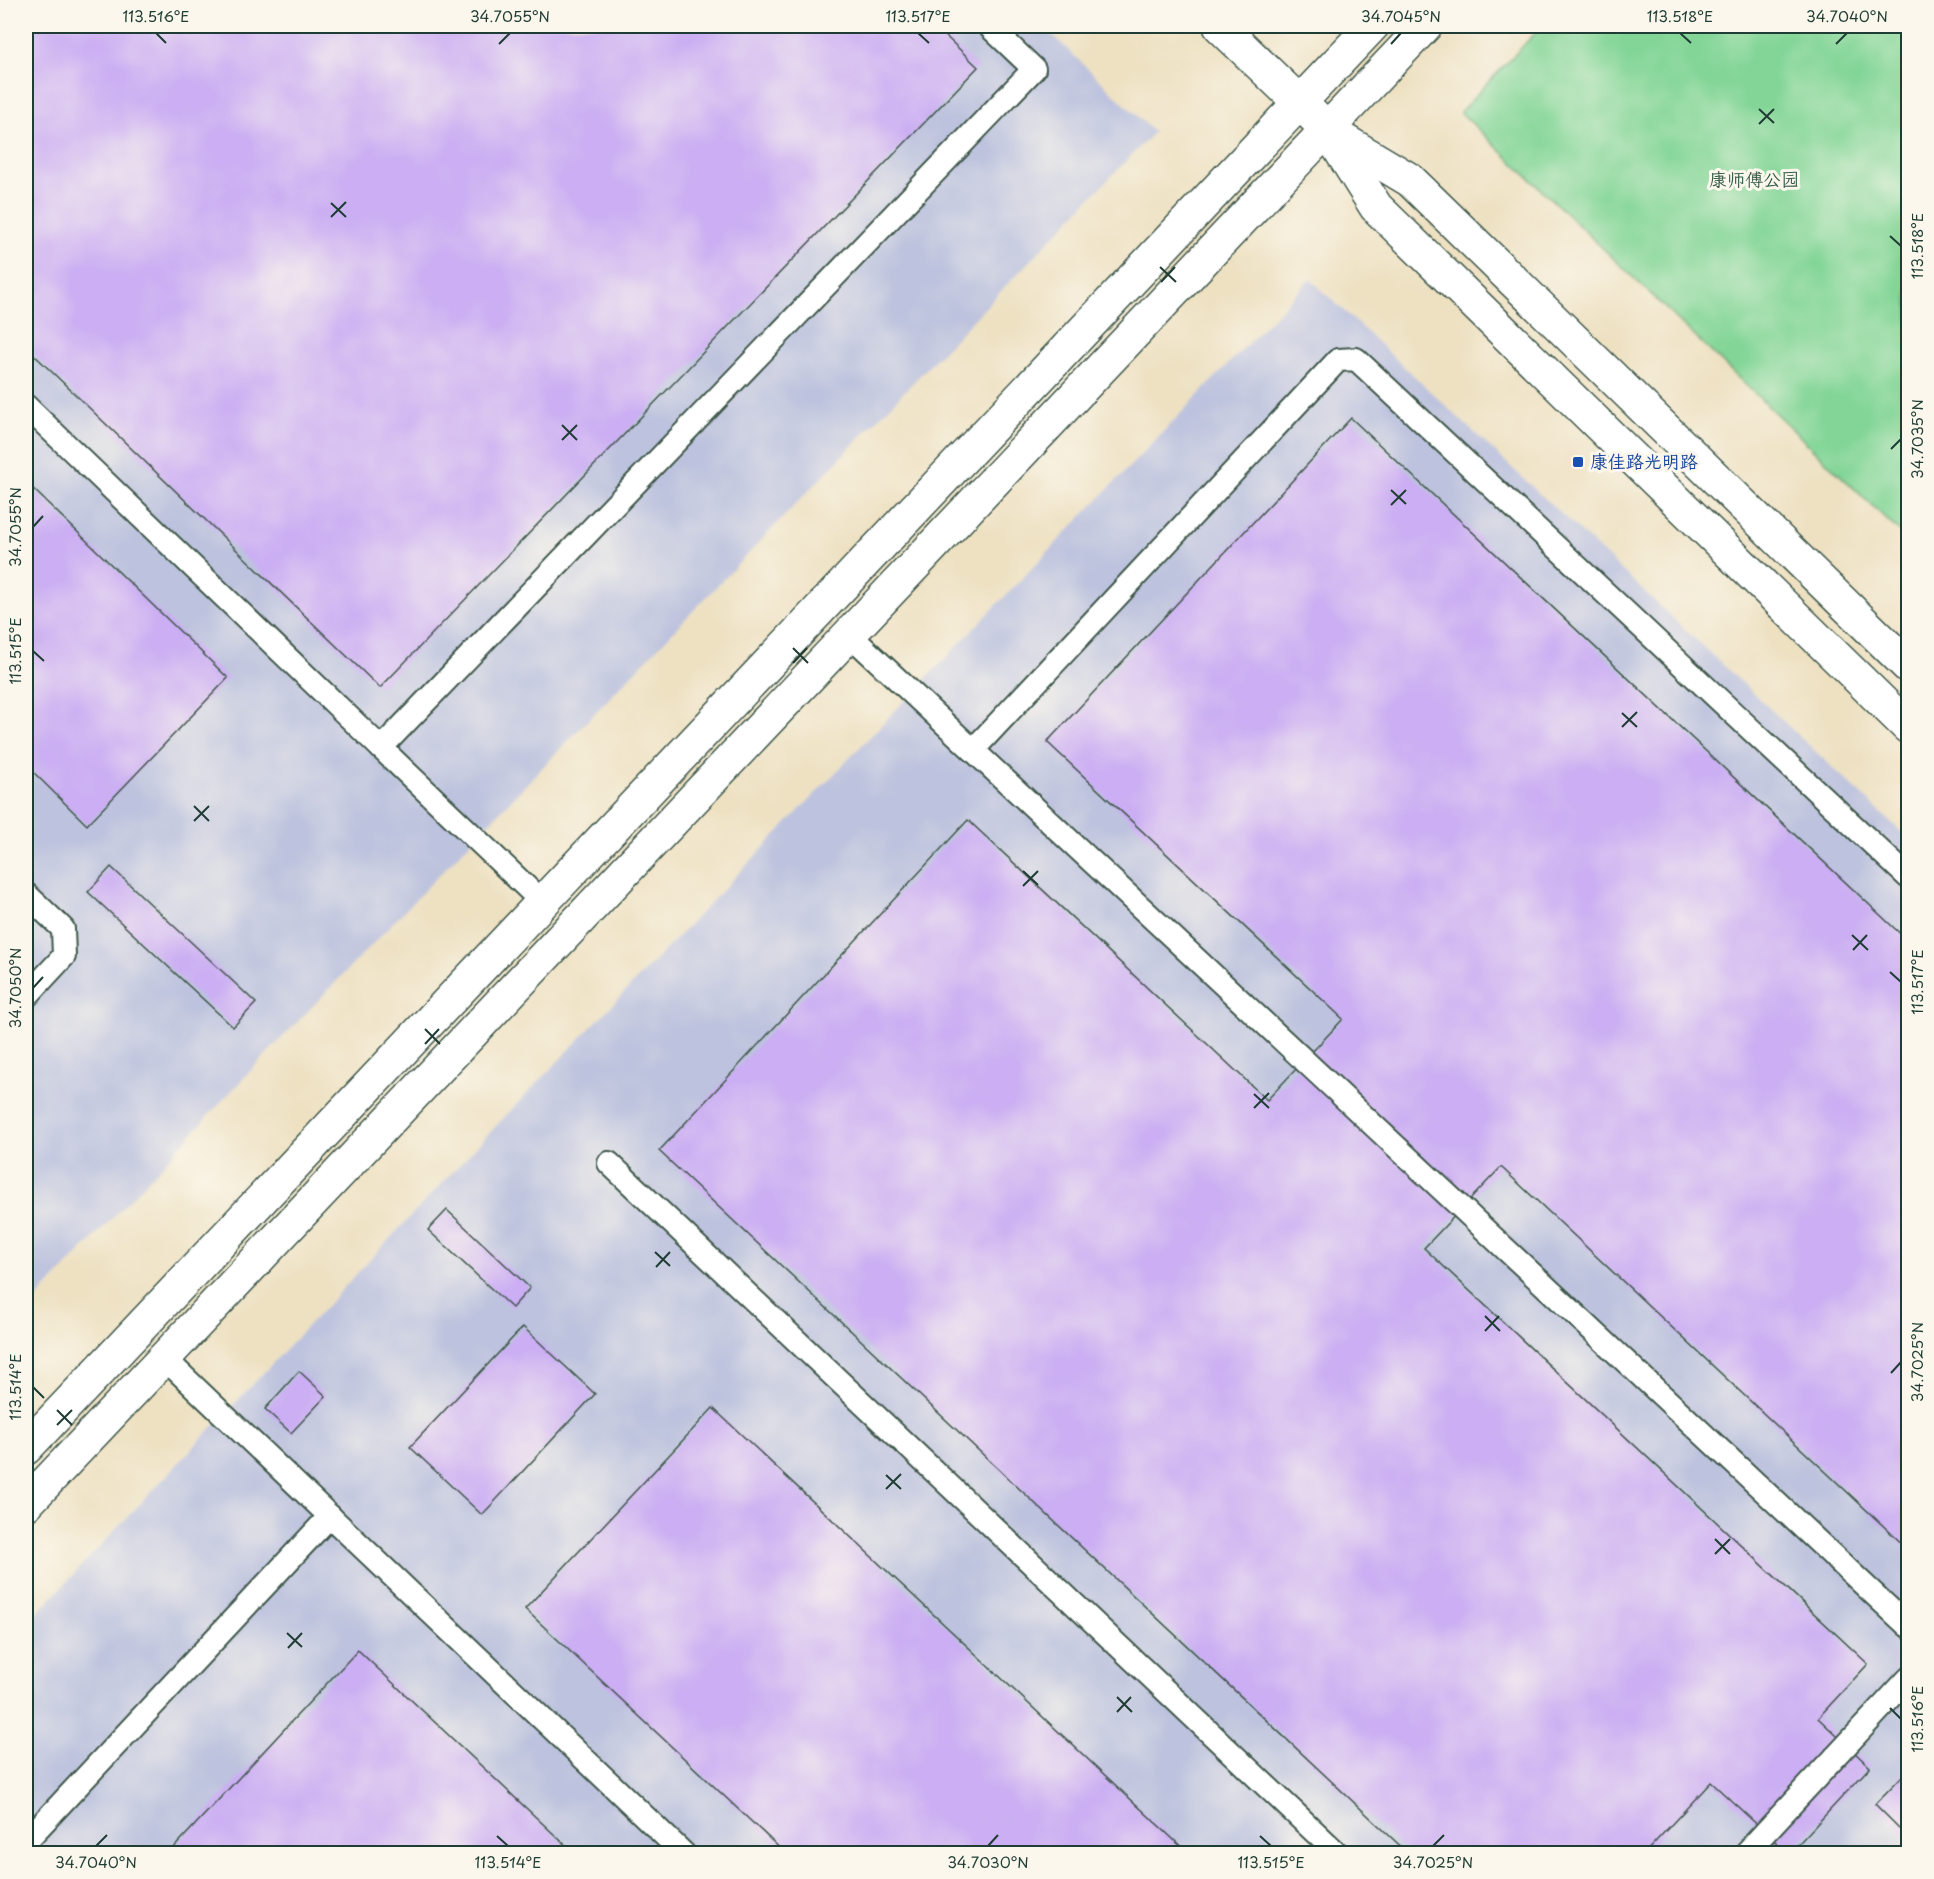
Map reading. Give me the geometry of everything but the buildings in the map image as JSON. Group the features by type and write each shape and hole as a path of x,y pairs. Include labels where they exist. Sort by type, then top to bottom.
{"street":[{"path":"1220,26 1327,129 1410,180 1908,666"},
{"path":"26,1448 1372,26"},
{"path":"26,1504 1425,26"},
{"path":"1327,129 1376,207 1908,727"}],"lane":[{"path":"381,748 1034,69 989,26"},
{"path":"973,750 1338,360 1356,360 1908,877"},
{"path":"26,406 542,902"},
{"path":"849,634 1908,1626"},
{"path":"26,894 63,929 64,956 26,997"},
{"path":"609,1163 1338,1854"},
{"path":"164,1358 684,1854"},
{"path":"26,1841 330,1516"},
{"path":"1745,1854 1908,1679"}],"shaded area":[{"path":"26,26 1043,26 1154,132 257,1064 26,1310"},
{"path":"1310,279 1908,838 1908,1853 26,1853 26,1625 494,1128"}],"green space":[{"name":"康师傅公园","path":"1542,26 1908,26 1908,540 1460,112"}],"place":[{"name":"康佳路光明路","path":"1578,462"}]}
